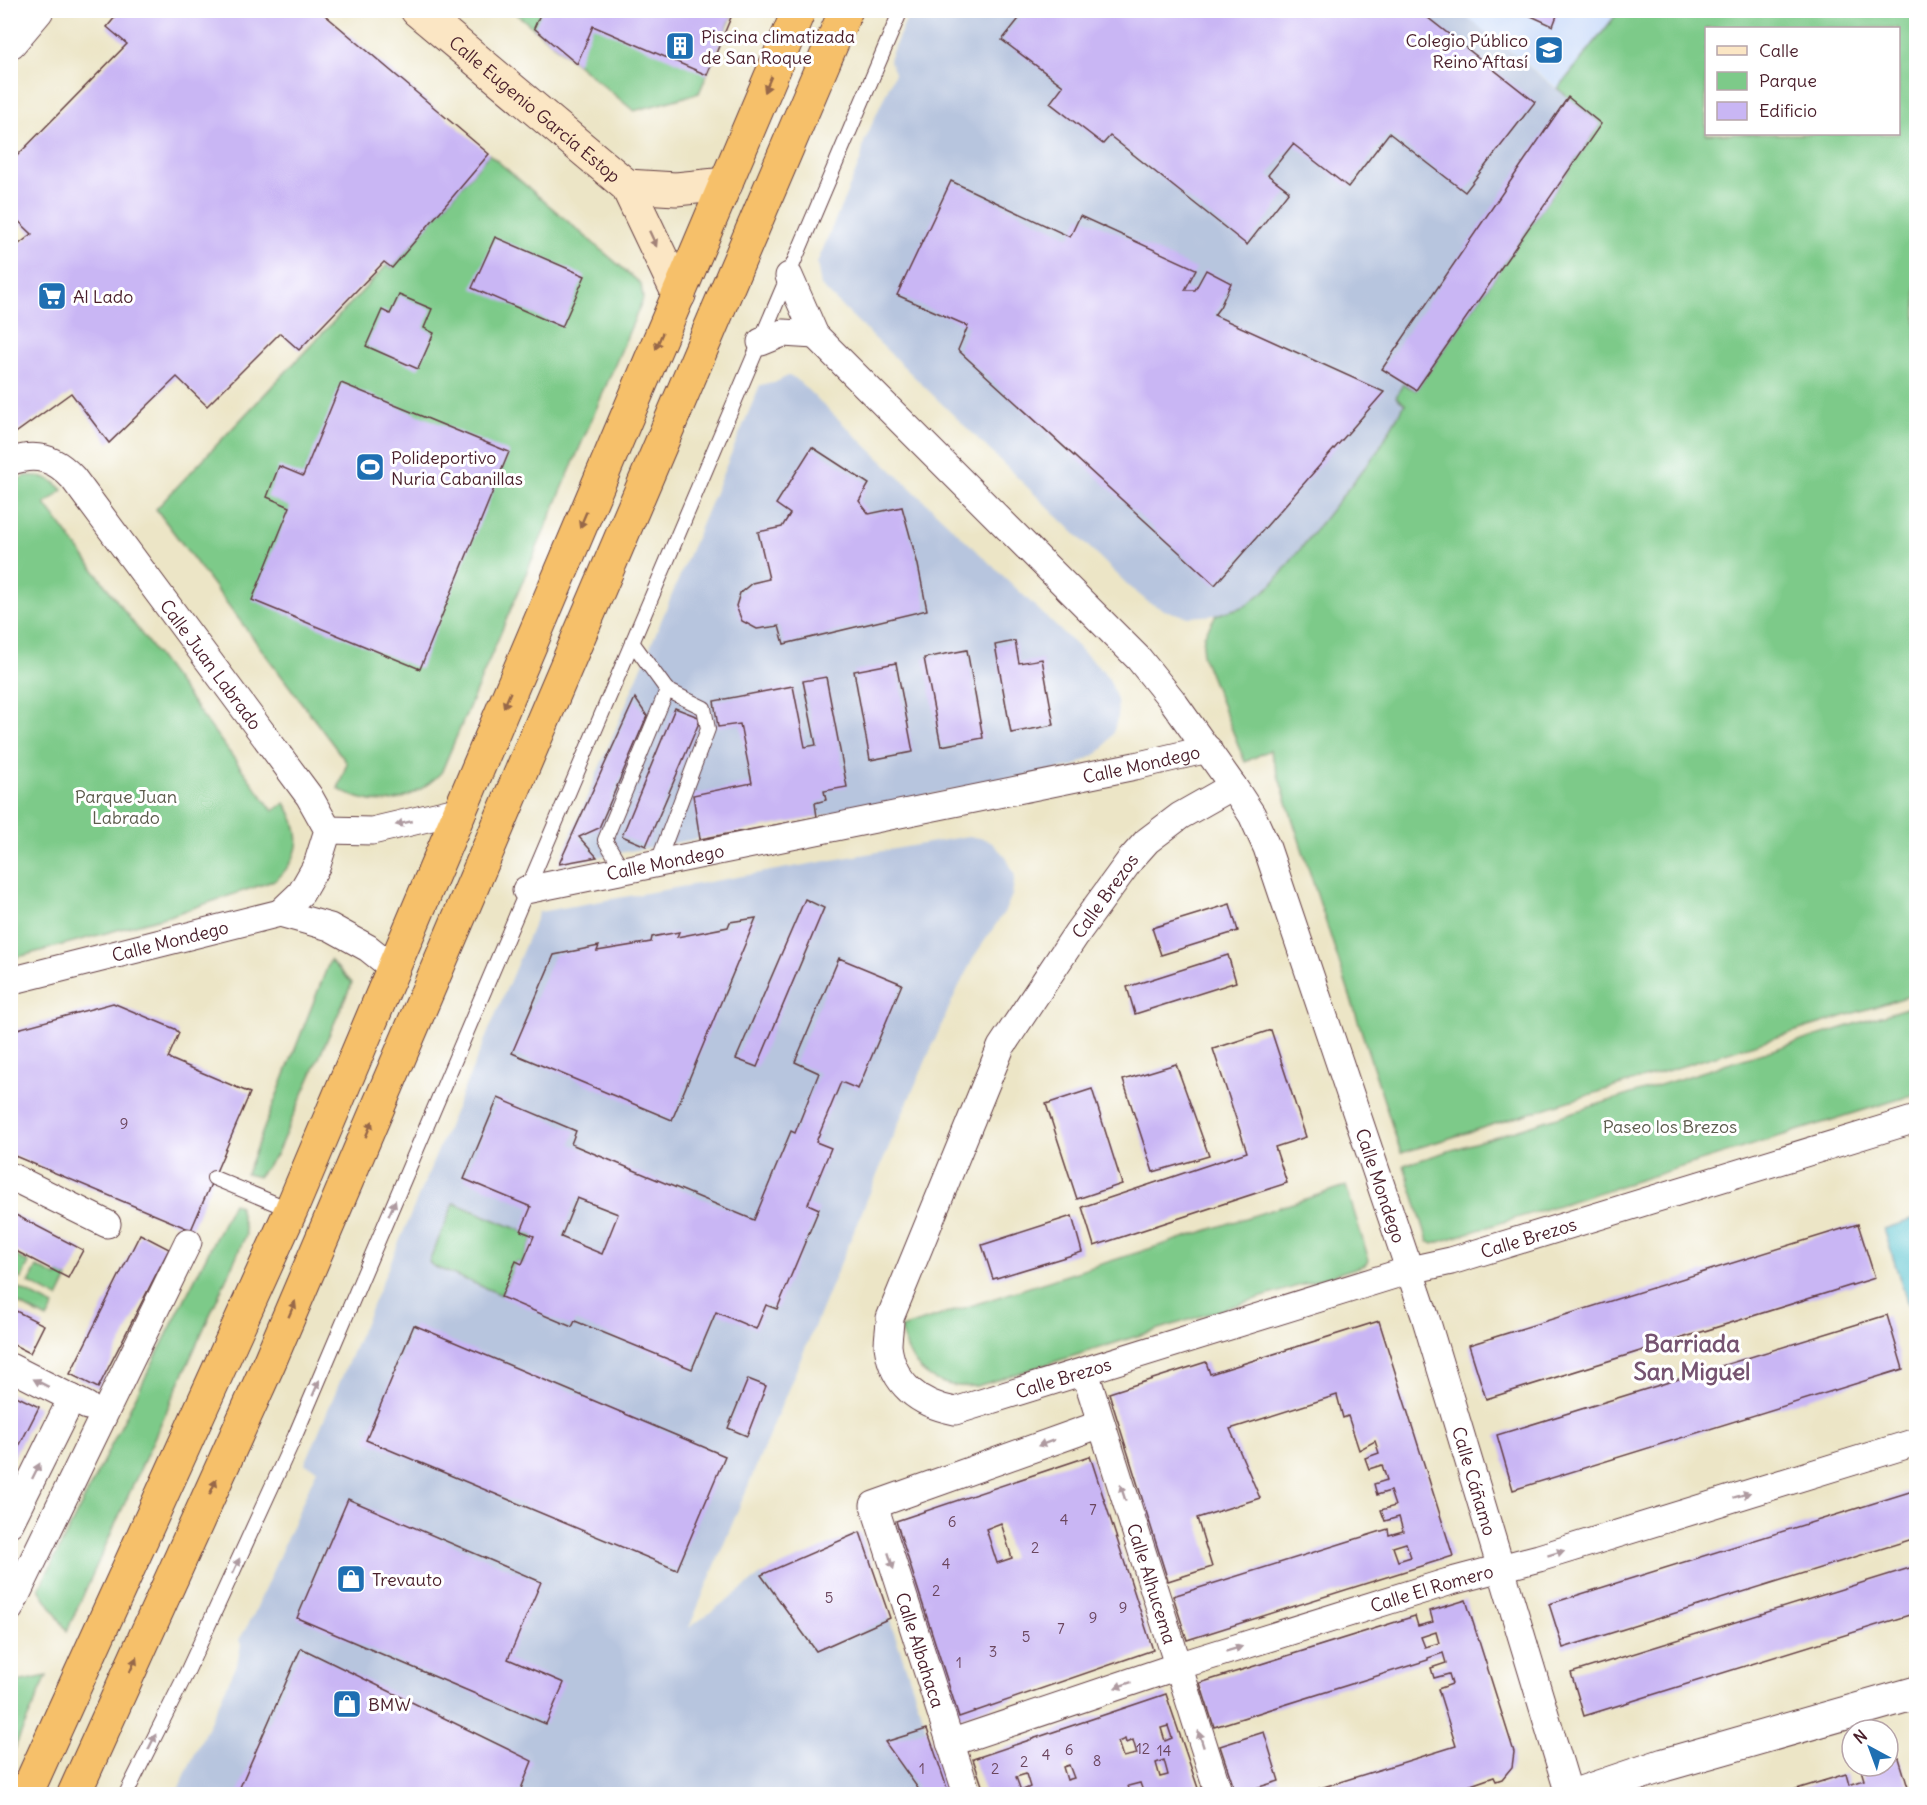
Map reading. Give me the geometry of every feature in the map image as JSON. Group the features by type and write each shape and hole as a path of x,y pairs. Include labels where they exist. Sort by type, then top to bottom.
{"highway":[{"path":"26,1794 291,1210 799,10"},
{"path":"74,1794 269,1363 846,10"}],"main road":[{"name":"Calle Eugenio García Estop","path":"417,10 627,186"},
{"path":"678,295 627,186 676,189 726,184"}],"street":[{"path":"789,276 815,335 1139,659 1208,749"},
{"path":"761,342 783,333 815,335"},
{"name":"Calle Juan Labrado","path":"10,462 28,457 48,459 66,470 73,478 309,796 328,830"},
{"name":"Calle Mondego","path":"526,890 1208,749 1252,815 1267,848 1410,1270"},
{"name":"Calle Brezos","path":"1233,786 1180,816 1147,841 1131,859 1077,933 1001,1047 890,1318 888,1346 893,1368 903,1384 917,1398 935,1407 955,1412 1410,1270 1451,1261 1917,1119"},
{"path":"280,913 301,893 317,865 328,830 372,831 461,810"},
{"path":"317,865 317,897 330,927"},
{"name":"Calle Mondego","path":"10,981 280,913 330,927 368,948 393,968"},
{"path":"10,1176 106,1224"},
{"path":"12,1602 188,1242"},
{"name":"Calle Cáñamo","path":"1410,1270 1500,1569 1580,1794"},
{"path":"10,1367 104,1415"},
{"name":"Calle Alhucema","path":"1085,1372 1219,1794"},
{"path":"10,1523 72,1398"},
{"name":"Calle Albahaca","path":"967,1794 874,1505 1101,1424"},
{"name":"Calle El Romero","path":"950,1743 1178,1666 1448,1582 1500,1569 1917,1442"},
{"path":"1580,1794 1664,1765 1917,1693"},
{"path":"1629,1794 1664,1765"}],"lane":[{"path":"126,1794 187,1672 295,1436 901,10"},
{"path":"632,642 667,690 704,708 708,729 657,864"},
{"path":"622,870 605,840 667,690"},
{"path":"214,1178 291,1210"}],"shaded area":[{"path":"910,11 1459,11 1601,124 1416,390 1403,384 1405,404 1377,452 1272,585 1245,606 1234,611 1188,617 1164,610 1148,602 1130,587 821,286 817,263 861,159 864,142 895,73 889,59"},
{"name":"Colegio Público Reino Aftasí","path":"1459,11 1620,11 1558,89"},
{"path":"788,376 795,378 1103,671 1110,681 1117,700 1118,716 1113,733 1103,749 1072,767 559,864 760,385 774,383"},
{"path":"968,836 985,839 1006,857 1015,876 1012,895 1005,911 975,955 956,992 905,1108 689,1628 761,1575 860,1532 949,1794 176,1794 237,1664 241,1645 239,1640 253,1616 317,1469 305,1464 539,912"}],"green space":[{"path":"1620,10 1916,11 1916,994 1401,1153 1270,750 1245,762 1202,655 1204,636 1216,615 1245,606 1272,585 1377,452 1405,404 1396,397 1403,384 1416,390 1601,124 1558,89"},
{"path":"513,11 734,11 699,93 634,111"},
{"name":"Polideportivo Nuria Cabanillas","path":"489,154 641,284 643,299 441,773 417,792 404,797 392,801 366,800 338,789 347,763 156,509 387,265 392,268"},
{"name":"Parque Juan Labrado","path":"25,476 46,478 63,490 45,504 273,811 285,803 295,824 297,844 291,862 276,880 172,915 11,959 10,484"},
{"path":"330,960 352,983 276,1155 258,1177 246,1174"},
{"name":"Paseo los Brezos","path":"1916,1005 1916,1094 1433,1244 1428,1241 1404,1165"},
{"path":"1346,1186 1369,1260 1365,1265 977,1386 948,1384 926,1374 910,1355 905,1342 901,1328"},
{"path":"233,1203 239,1206 246,1235 67,1631 39,1589"},
{"path":"454,1203 534,1236 522,1264 516,1261 502,1295 433,1266 429,1262"},
{"path":"11,1253 29,1263 21,1279 11,1274"},
{"path":"37,1267 57,1277 59,1273 68,1278 58,1298 29,1283"},
{"path":"10,1284 54,1306 47,1319 11,1300"},
{"path":"47,1676 11,1756 11,1683"}],"water":[{"path":"1914,1219 1916,1227 1916,1303 1908,1305 1884,1229"}],"building":[{"path":"121,10 319,10 489,154 392,268 384,262 299,350 280,333 207,406 177,377 109,443 71,393 10,437 10,251 32,234 10,213 10,163 127,44 107,27"},
{"name":"Piscina climatizada de San Roque","path":"542,10 734,10 707,75 593,26 577,64 534,28"},
{"path":"1026,10 1418,10 1535,102 1465,192 1389,133 1348,187 1293,144 1268,175 1289,191 1247,245 1110,136 1103,144 1050,103 1063,86 1002,40"},
{"path":"1518,10 1559,10 1553,26"},
{"path":"1568,97 1601,124 1416,390 1382,369"},
{"path":"951,181 1070,237 1080,216 1196,269 1185,290 1195,290 1206,270 1231,283 1214,315 1384,392 1215,585 958,350 968,326 897,295"},
{"path":"495,237 585,276 562,327 472,288"},
{"path":"399,295 432,309 424,328 434,333 418,369 366,346 382,310 390,314"},
{"path":"341,383 509,452 420,669 252,600 290,507 267,497 279,466 303,476"},
{"path":"812,447 869,484 859,501 869,514 902,507 918,565 927,610 784,644 779,626 757,629 742,621 736,606 740,593 752,583 769,579 758,532 782,527 790,514 776,504"},
{"path":"1015,641 1019,663 1042,659 1054,725 1011,733 995,645"},
{"path":"967,650 983,738 941,746 924,658"},
{"path":"896,663 913,752 870,760 854,671"},
{"path":"826,677 847,787 824,791 826,800 815,803 817,817 700,839 693,795 752,783 740,724 718,727 714,701 793,686 805,747 816,745 803,681"},
{"path":"635,698 647,716 599,828 579,837 597,857 559,864"},
{"path":"675,708 701,718 646,846 622,836"},
{"path":"805,899 824,908 757,1067 736,1059"},
{"path":"1230,904 1238,931 1161,955 1152,928"},
{"path":"756,918 672,1120 512,1053 554,955 599,946 597,951 651,942 652,937 679,932 677,937 728,927 730,922"},
{"path":"1228,955 1236,982 1135,1014 1127,987"},
{"path":"839,958 902,984 858,1089 841,1082 816,1142 831,1148 808,1204 819,1209 777,1309 766,1305 756,1329 716,1312 692,1369 575,1321 572,1327 501,1297 516,1261 522,1264 534,1236 521,1231 531,1207 464,1179 498,1098 576,1131 571,1144 754,1220 791,1131 795,1133 819,1073 795,1062","holes":["577,1198 618,1214 602,1254 561,1237"]},
{"path":"113,1003 175,1029 179,1033 168,1058 250,1093 191,1230 10,1154 10,1031"},
{"path":"1271,1030 1306,1137 1275,1147 1287,1183 1094,1246 1082,1207 1247,1152 1213,1049"},
{"path":"1176,1064 1209,1156 1153,1172 1123,1080"},
{"path":"1092,1089 1122,1184 1077,1199 1046,1104"},
{"path":"10,1212 83,1250 68,1278 10,1248"},
{"path":"1072,1216 1082,1252 993,1279 982,1245"},
{"path":"1858,1224 1875,1278 1486,1399 1469,1345"},
{"path":"140,1234 169,1249 98,1388 70,1374"},
{"path":"10,1308 44,1325 30,1353 10,1343"},
{"path":"1887,1315 1903,1369 1513,1490 1497,1435"},
{"path":"1379,1321 1453,1556 1187,1640 1173,1596 1388,1529 1389,1535 1403,1531 1399,1517 1385,1521 1381,1510 1395,1506 1390,1491 1377,1495 1374,1484 1387,1480 1382,1465 1369,1469 1365,1458 1379,1453 1375,1441 1359,1450 1348,1416 1343,1418 1337,1395 1230,1429 1260,1498 1197,1518 1212,1567 1168,1581 1109,1393 1206,1362 1210,1374","holes":["1406,1543 1411,1557 1398,1561 1393,1547"]},
{"path":"414,1325 725,1456 677,1570 366,1440"},
{"path":"748,1379 766,1386 747,1436 728,1428"},
{"path":"10,1393 39,1407 10,1464"},
{"path":"1090,1456 1153,1650 959,1717 896,1521","holes":["1001,1523 1012,1558 997,1563 986,1529"]},
{"path":"1916,1490 1916,1538 1563,1648 1549,1604"},
{"path":"348,1499 541,1582 508,1659 564,1683 546,1724 297,1618"},
{"path":"860,1532 890,1618 816,1651 761,1575"},
{"path":"1916,1566 1916,1613 1584,1716 1571,1673"},
{"path":"1466,1600 1514,1752 1512,1767 1502,1779 1496,1781 1494,1777 1468,1786 1470,1790 1454,1794 1301,1794 1456,1746 1438,1689 1452,1684 1449,1674 1434,1678 1431,1668 1446,1663 1443,1653 1428,1658 1428,1660 1214,1727 1200,1683 1415,1616 1418,1626 1433,1622 1430,1611","holes":["1436,1632 1439,1643 1425,1647 1421,1637"]},
{"name":"BMW","path":"301,1648 532,1761 519,1794 237,1794"},
{"path":"1166,1694 1200,1794 1162,1794 1161,1791 1144,1794 1140,1783 1128,1786 1131,1794 985,1794 973,1759","holes":["1168,1726 1172,1738 1165,1741 1161,1728","1125,1739 1126,1743 1133,1740 1137,1754 1123,1757 1118,1742","1164,1760 1168,1775 1160,1777 1156,1763","1069,1765 1074,1778 1067,1780 1063,1767","1026,1774 1030,1787 1021,1791 1016,1777"]},
{"path":"927,1729 949,1794 922,1794 885,1742"},
{"path":"1264,1732 1279,1781 1236,1794 1220,1746"},
{"path":"1900,1761 1910,1794 1866,1794 1865,1791 1856,1794 1780,1794 1840,1776 1840,1778 1847,1778 1849,1785 1864,1780 1863,1778 1900,1778"}],"place":[{"name":"Piscina climatizada de San Roque","path":"680,46"},
{"name":"Colegio Público Reino Aftasí","path":"1549,50"},
{"name":"Al Lado","path":"52,296"},
{"name":"Polideportivo Nuria Cabanillas","path":"370,467"},
{"name":"Trevauto","path":"351,1579"},
{"name":"BMW","path":"347,1704"}],"district":[{"name":"Barriada San Miguel","path":"1692,1357"}]}
